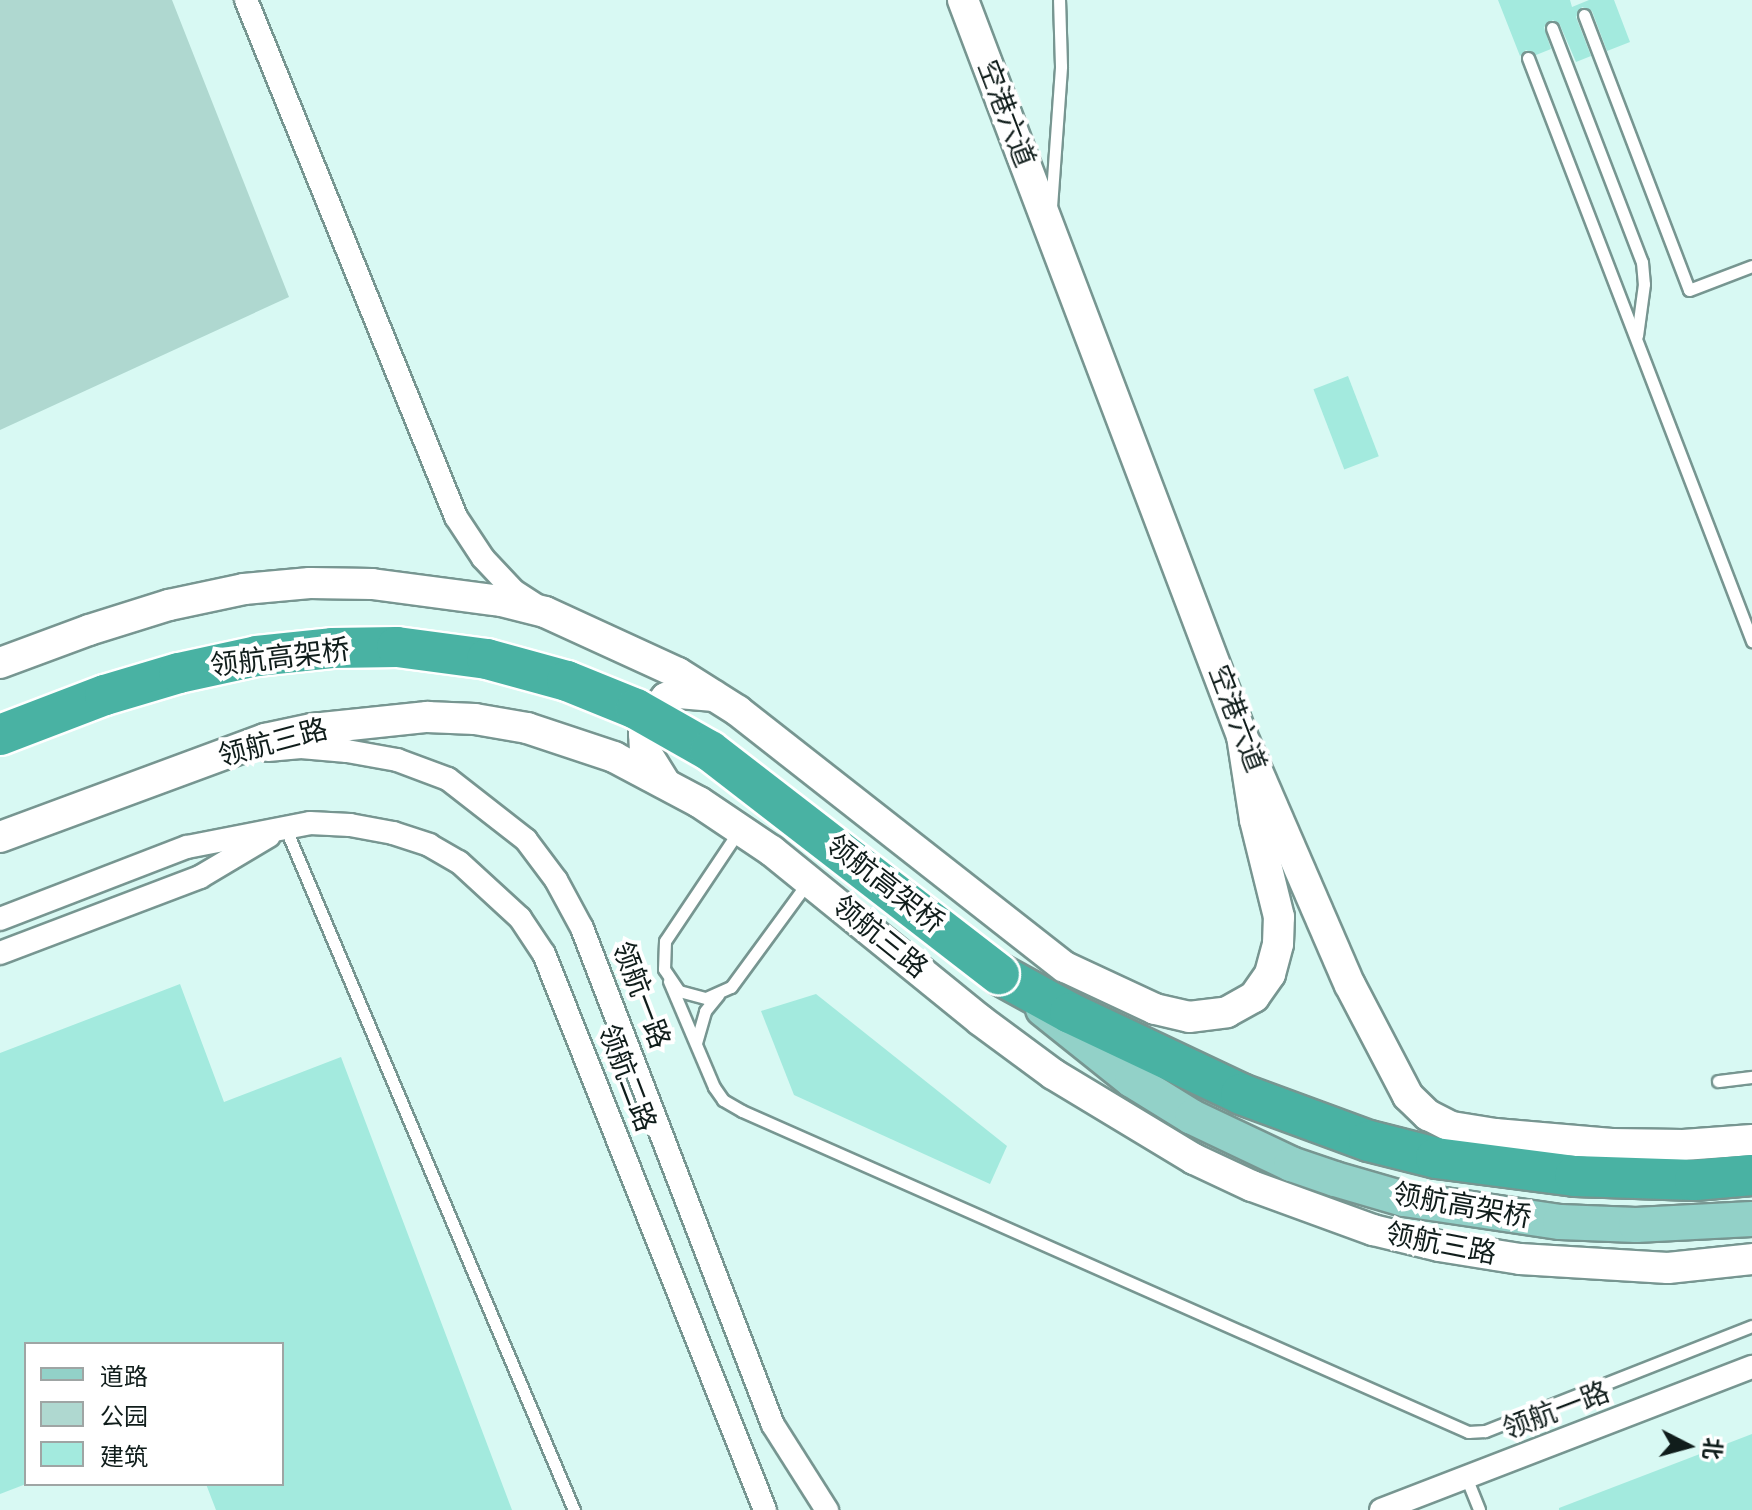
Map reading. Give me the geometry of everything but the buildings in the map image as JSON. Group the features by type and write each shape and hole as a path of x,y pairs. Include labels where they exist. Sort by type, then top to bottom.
{"highway":[{"name":"领航高架桥","path":"0,735 105,695 179,673 257,656 332,648 397,647 487,659 567,681 636,709 710,751 999,974"},
{"path":"999,974 1070,1013 1226,1088 1369,1141 1436,1158 1575,1176 1695,1180 1752,1175"}],"main road":[{"name":"领航高架桥","path":"999,974 1132,1080 1192,1117 1291,1164 1335,1179 1418,1202 1560,1222 1636,1225 1752,1219"}],"street":[{"path":"246,0 456,517 483,558 514,591 545,612"},
{"name":"空港六道","path":"963,0 1242,736 1350,985 1408,1096 1428,1115 1452,1127 1553,1140 1683,1145 1752,1140"},
{"path":"0,663 169,605 244,589 310,583 372,584 489,599 545,612 631,649 715,696 767,732 988,910 1065,967 1155,1009 1189,1017 1227,1012 1254,997 1270,974 1278,944 1279,917 1255,820 1242,736"},
{"path":"665,783 645,751 644,734 649,719 666,698 679,693 715,696"},
{"name":"领航三路","path":"0,837 265,739 312,729 427,717 475,719 527,728 614,757 740,828 1053,1074 1194,1159 1252,1186 1373,1230 1439,1246 1591,1265 1668,1268 1752,1259"},
{"name":"领航一路","path":"193,766 257,751 301,747 397,760 448,779 526,840 556,880 582,928 773,1425 827,1510"},
{"name":"领航二路","path":"0,919 187,847 285,826 350,825 429,845 459,862 520,918 544,954 765,1510"},
{"path":"0,953 200,877 285,826"},
{"path":"938,984 988,910"},
{"path":"965,1007 1016,932"},
{"name":"领航一路","path":"1381,1510 1752,1367"}],"lane":[{"path":"1049,226 1061,66 1059,0"},
{"path":"1584,15 1689,290 1752,266"},
{"path":"1552,28 1642,262 1644,284 1637,318 1638,345"},
{"path":"1528,58 1752,641"},
{"path":"285,826 574,1510"},
{"path":"740,828 665,941 662,955 669,981 714,1087 723,1100 742,1111 1468,1432 1485,1431 1752,1326"},
{"path":"695,1044 701,1018 719,994 731,987 809,880"},
{"path":"669,981 692,997 719,994"},
{"path":"1718,1081 1752,1077"},
{"path":"1466,1477 1479,1510"}],"green space":[{"path":"0,0 172,0 289,297 0,430"}]}
